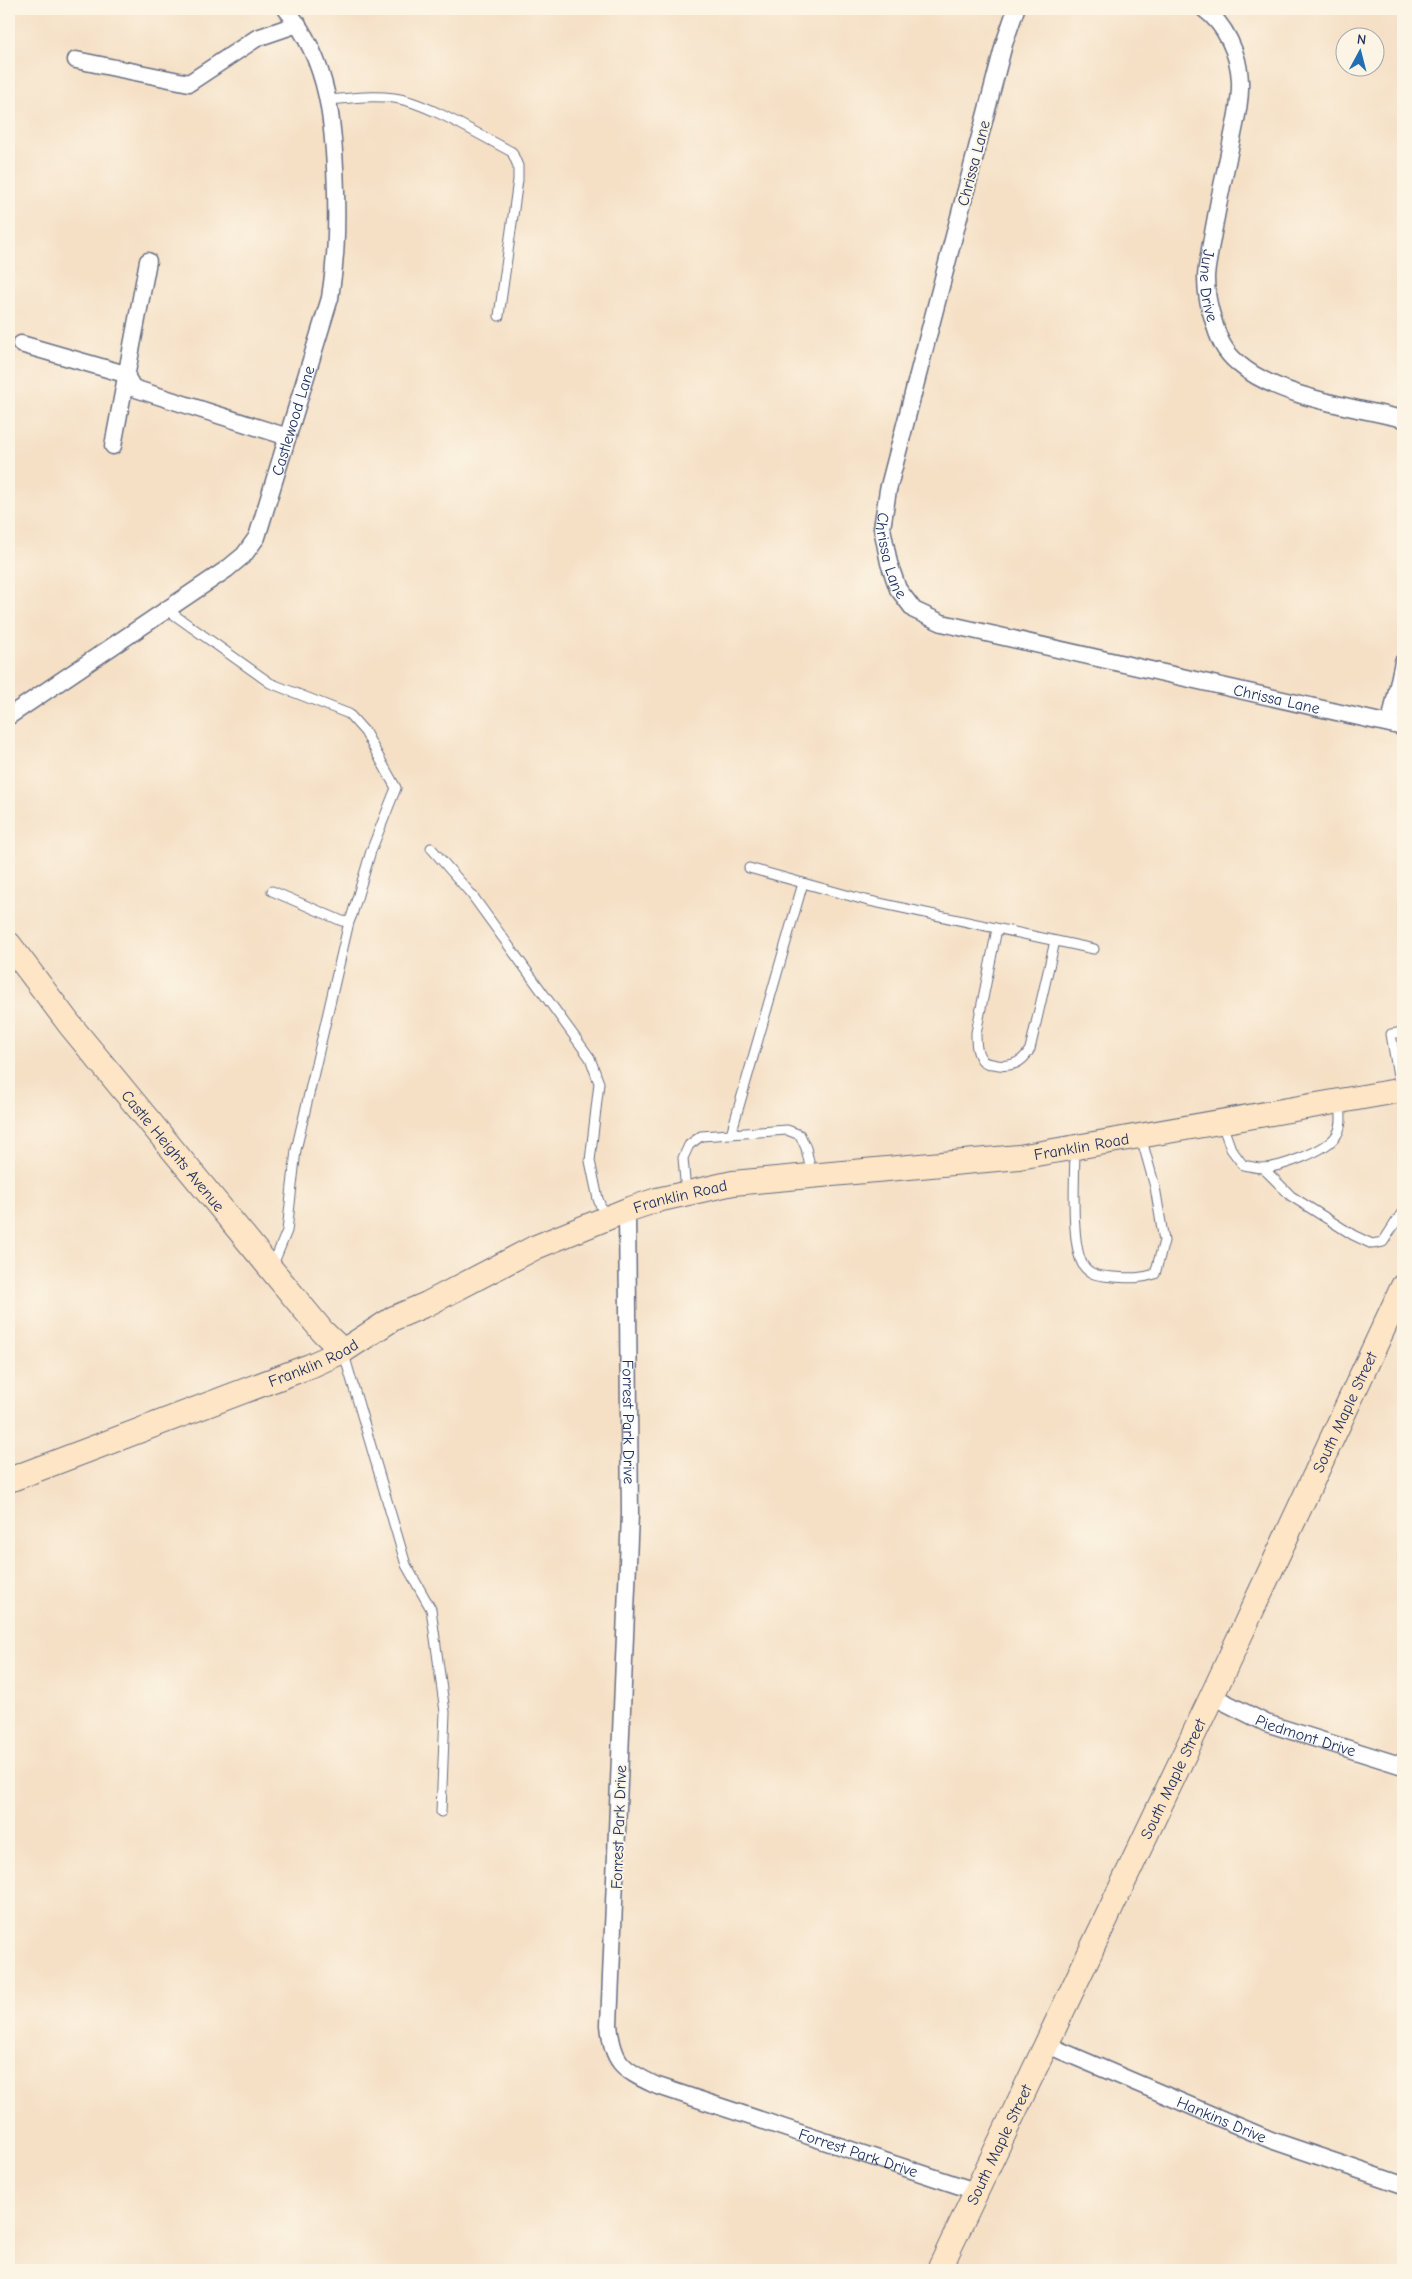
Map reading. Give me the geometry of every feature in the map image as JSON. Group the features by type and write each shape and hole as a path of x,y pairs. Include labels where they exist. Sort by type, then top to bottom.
{"street":[{"name":"Castlewood Lane","path":"9,716 227,568 244,554 257,537 330,298 336,262 336,162 334,130 329,100 311,47 298,24 286,9"},
{"name":"Chrissa Lane","path":"1016,9 1004,44 888,490 882,528 889,563 898,589 914,610 942,623 1397,725"},
{"name":"June Drive","path":"1204,9 1215,17 1228,38 1237,59 1240,81 1239,105 1214,225 1206,277 1210,309 1225,351 1240,365 1257,376 1289,391 1403,419"},
{"path":"76,60 189,82 257,38 298,24"},
{"path":"113,446 125,374 148,261"},
{"path":"21,344 125,374 133,388 288,436"},
{"path":"1397,725 1403,662"},
{"name":"Castle Heights Avenue","path":"9,944 70,1025 323,1332 343,1351"},
{"name":"Franklin Road","path":"9,1480 310,1366 343,1351 394,1318 427,1304 536,1247 616,1214 686,1194 733,1183 1019,1156 1402,1090"},
{"name":"Forrest Park Drive","path":"616,1214 630,1514 609,2025 614,2054 620,2065 634,2075 655,2085 975,2191"},
{"name":"South Maple Street","path":"939,2270 1212,1696 1403,1286"},
{"name":"Piedmont Drive","path":"1212,1696 1266,1723 1403,1766"},
{"name":"Hankins Drive","path":"1045,2044 1271,2140 1403,2185"}],"lane":[{"path":"329,100 372,96 395,98 428,110 512,152 518,166 518,180 499,316"},
{"path":"166,609 270,683 349,714 365,732 396,788 371,851 349,922 296,1150 287,1231 271,1269"},
{"path":"431,848 472,896 590,1058 599,1083 590,1161 598,1199 616,1214"},
{"path":"749,868 865,900 1094,949"},
{"path":"731,1134 803,883"},
{"path":"272,891 342,921 349,922"},
{"path":"997,929 976,1033 976,1047 981,1059 986,1063 1003,1066 1014,1065 1026,1057 1030,1049 1055,941"},
{"path":"1402,1090 1391,1034 1403,1032"},
{"path":"1222,1121 1231,1149 1243,1165 1263,1168 1291,1162 1321,1148 1335,1138 1342,1121 1339,1101"},
{"path":"686,1194 683,1158 689,1144 701,1136 787,1130 800,1135 806,1148 812,1176"},
{"path":"1075,1147 1074,1207 1078,1252 1084,1266 1096,1276 1139,1279 1155,1274 1164,1241 1154,1187 1141,1136"},
{"path":"1263,1168 1291,1196 1353,1236 1372,1244 1383,1242 1403,1211"},
{"path":"343,1351 406,1565 430,1609 445,1712 440,1812"}]}
